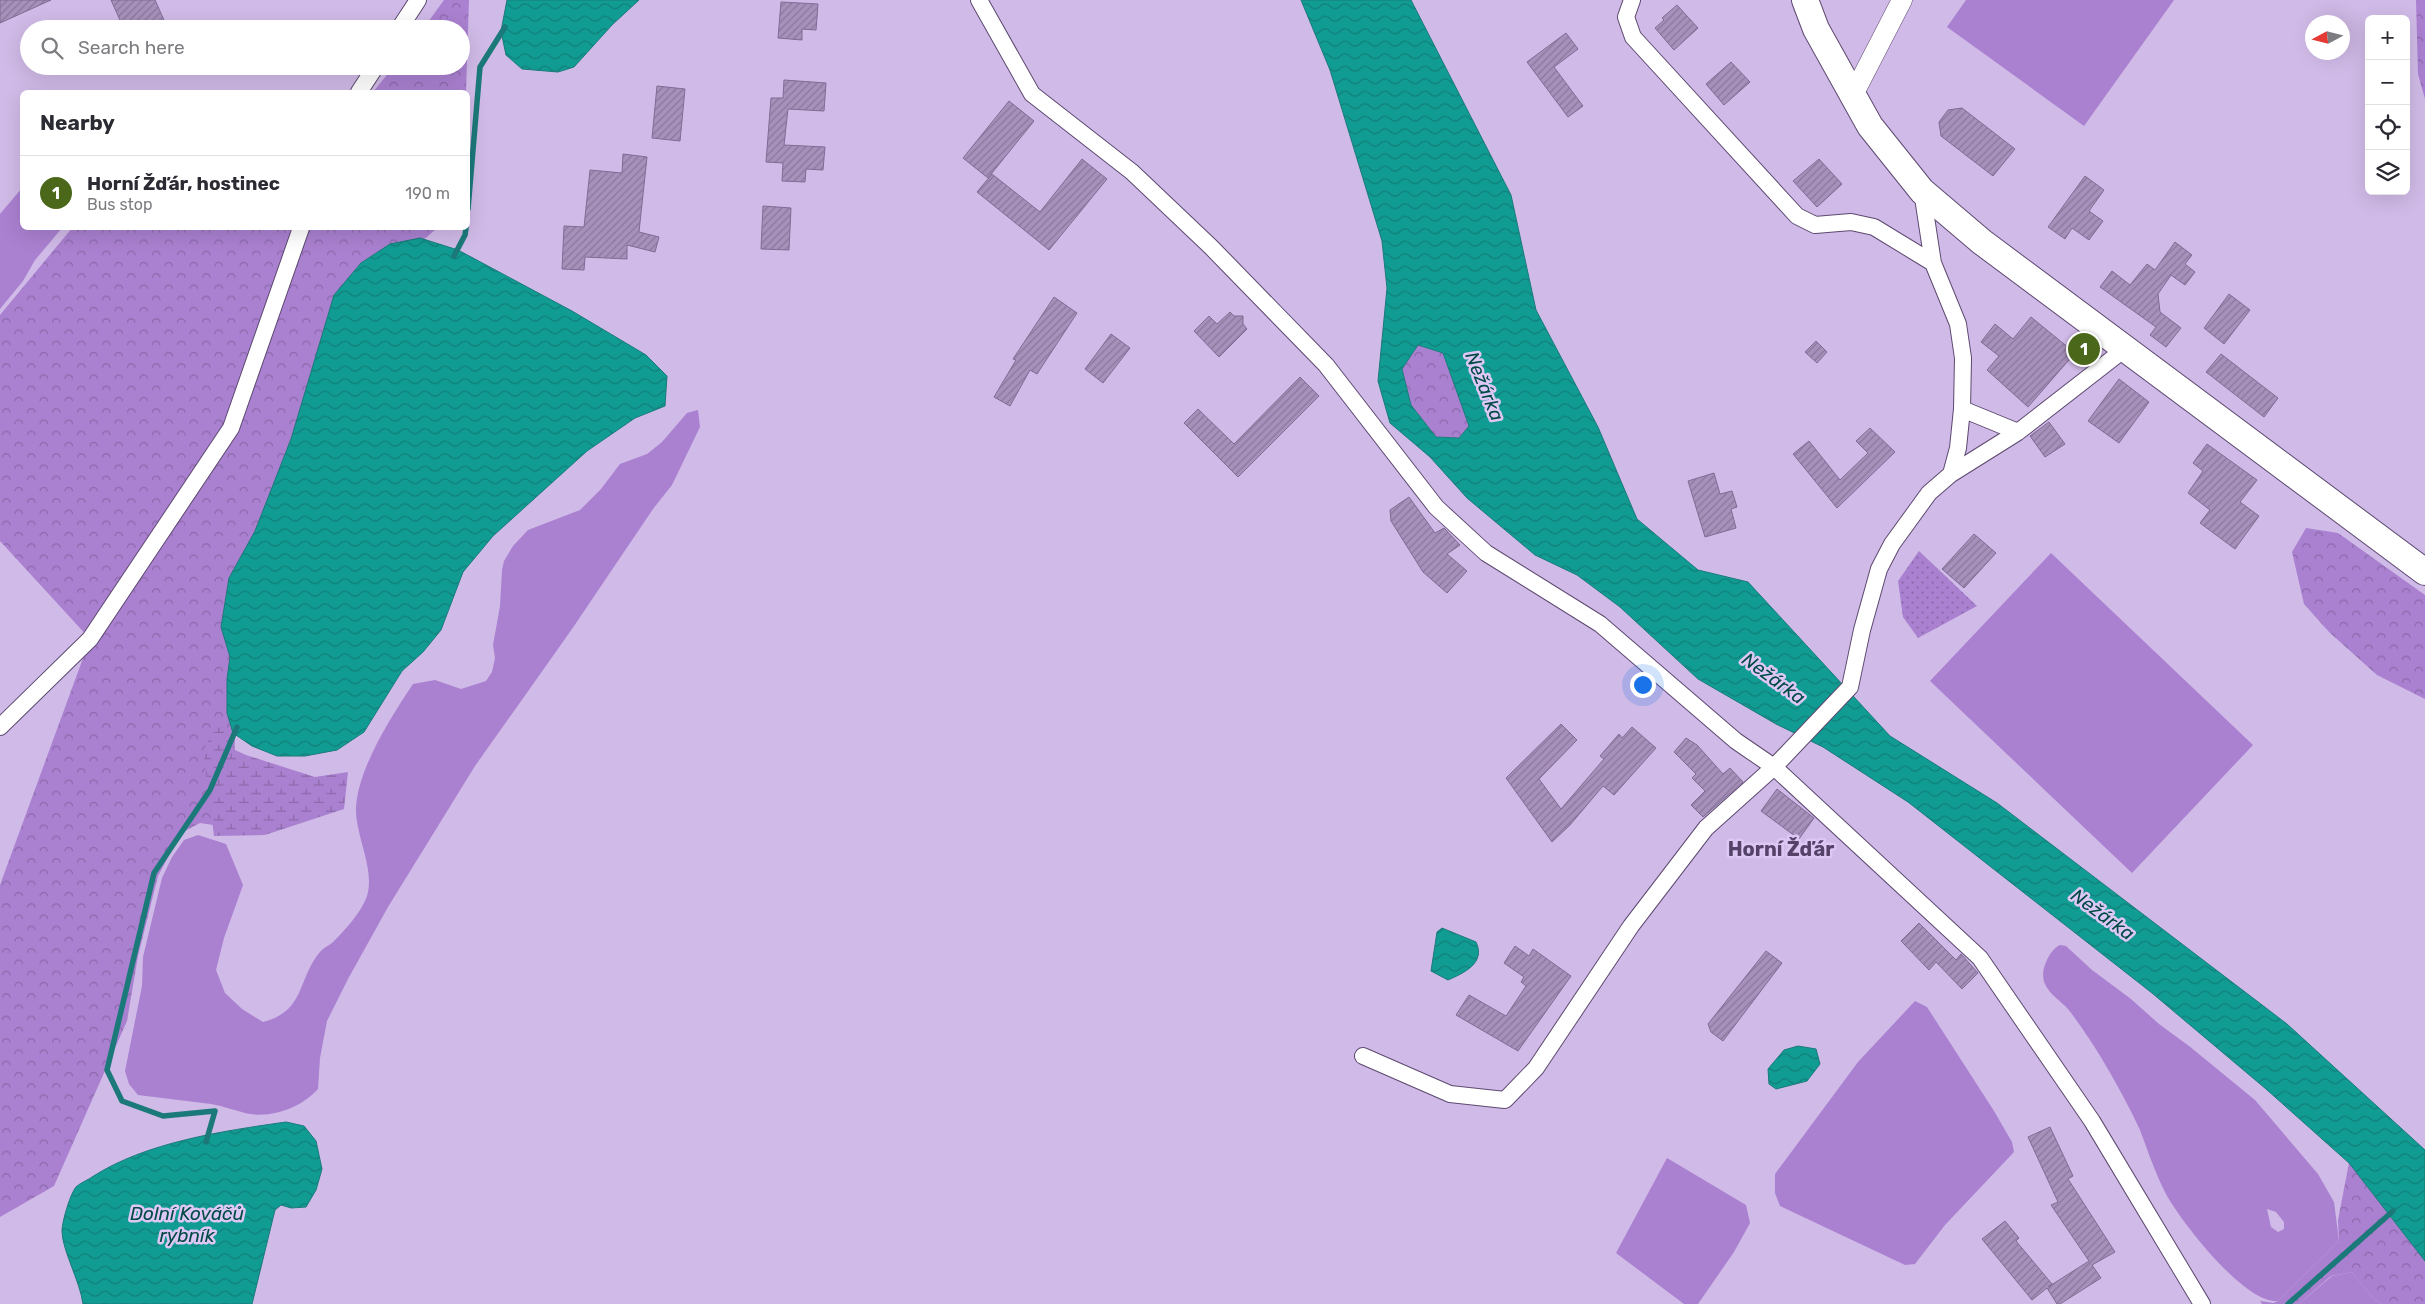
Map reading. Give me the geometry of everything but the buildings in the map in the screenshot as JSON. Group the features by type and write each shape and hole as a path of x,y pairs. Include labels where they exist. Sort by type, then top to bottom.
{"main road":[{"path":"1805,0 1816,29 1870,126 1922,191 1982,242 2126,348 2341,512 2425,572"}],"street":[{"path":"405,20 418,0"},
{"path":"979,0 1032,94 1132,172 1211,247 1326,365 1436,507 1486,553 1600,624 1736,741 1774,767 1980,958 2092,1121 2202,1304"},
{"path":"1632,0 1626,17 1633,37 1797,216 1815,225 1851,222 1874,226 1933,263"},
{"path":"1853,94 1902,0"},
{"path":"360,90 370,75"},
{"path":"1922,191 1933,263 1958,324 1963,358 1962,408 1958,448 1951,474"},
{"path":"0,727 90,639 231,428 300,230"},
{"path":"1363,1056 1450,1094 1505,1100 1536,1068 1631,926 1706,828 1774,767 1850,686 1862,630 1879,569 1892,544 1928,493 1951,474 2018,432 2126,348"},
{"path":"1962,408 2018,432"}],"green space":[{"path":"444,0 469,0 468,20 430,20"},
{"path":"1966,0 2174,0 2084,126 1947,27"},
{"path":"2416,0 2425,0 2425,99 2418,74"},
{"path":"387,75 467,75 466,90 375,90"},
{"path":"20,190 20,230 60,230 35,260 23,281 0,309 0,214"},
{"path":"70,230 435,230 356,283 240,595 234,766 213,825 200,823 181,833 158,876 138,956 127,1021 54,1186 0,1217 0,885 90,639 0,541 0,315"},
{"path":"1418,345 1443,353 1469,426 1459,438 1436,437 1411,405 1402,369"},
{"path":"698,410 700,427 672,485 653,509 572,629 475,766 388,907 327,1021 320,1058 318,1089 294,1107 265,1114 245,1113 211,1104 138,1095 129,1084 125,1071 142,986 143,957 162,878 172,857 184,840 198,835 226,844 243,885 224,938 216,970 225,993 242,1009 263,1022 277,1017 294,1002 307,973 320,952 343,932 365,901 369,879 357,819 358,793 377,743 413,684 435,680 461,689 486,681 492,672 495,658 493,645 500,606 502,570 504,561 513,546 528,530 580,510 601,489 620,464 647,454 662,442 687,413"},
{"path":"2306,528 2338,533 2425,595 2425,699 2377,675 2329,632 2304,604 2292,552"},
{"path":"1919,551 1977,606 1918,638 1903,617 1898,581"},
{"path":"2051,553 2253,745 2132,873 1930,681"},
{"path":"218,722 235,750 246,755 315,777 348,772 344,809 265,835 214,836 203,751"},
{"path":"2060,945 2066,946 2092,970 2131,999 2159,1024 2255,1100 2318,1174 2334,1202 2339,1241 2278,1301 2264,1298 2248,1289 2231,1275 2214,1258 2173,1206 2158,1178 2140,1130 2122,1094 2090,1040 2065,1006 2049,991 2045,984 2043,979 2044,968 2049,956","holes":["2267,1209 2276,1212 2284,1222 2284,1229 2278,1232 2271,1227"]},
{"path":"1915,1001 1927,1007 1994,1111 2012,1142 2014,1152 1945,1225 1915,1264 1905,1265 1780,1206 1775,1193 1775,1174 1858,1062"},
{"path":"1667,1158 1746,1205 1750,1223 1734,1252 1698,1304 1684,1304 1616,1253"},
{"path":"2349,1163 2425,1261 2425,1304 2381,1304 2373,1298 2352,1272 2331,1276 2299,1304 2262,1304 2260,1301 2273,1303 2278,1301 2339,1241 2338,1220"},
{"path":"2352,1272 2373,1298 2381,1304 2299,1304 2332,1276"}],"water":[{"path":"507,0 639,0 612,25 574,67 558,72 522,69 506,55 501,31"},
{"name":"Nežárka","path":"1301,0 1411,0 1511,195 1536,310 1598,427 1637,519 1698,570 1748,582 1890,736 1997,803 2287,1024 2425,1150 2425,1261 2349,1163 2266,1089 2152,993 1908,802 1823,747 1776,724 1698,679 1620,607 1577,575 1535,555 1467,498 1430,457 1390,423 1378,381 1387,288 1382,241 1330,70","holes":["1418,345 1443,353 1469,426 1459,438 1436,437 1411,405 1402,369"]},
{"path":"420,238 458,250 572,311 646,355 667,376 665,406 635,418 587,451 493,536 463,572 441,630 423,652 402,671 364,732 337,750 305,756 277,756 252,746 233,733 227,713 227,679 230,657 221,627 229,578 255,531 291,439 334,295 361,263 390,244"},
{"path":"1442,928 1476,942 1478,949 1478,956 1472,966 1448,980 1431,971 1437,932"},
{"path":"1798,1046 1816,1049 1820,1064 1807,1081 1776,1089 1769,1084 1768,1069 1784,1050"},
{"name":"Dolní Kováčů rybník","path":"286,1122 304,1126 316,1141 322,1169 316,1190 306,1207 291,1208 281,1205 275,1210 252,1304 83,1304 65,1247 62,1231 67,1208 76,1187 113,1165 161,1147 211,1134"}],"waterway":[{"path":"470,185 480,67 505,27"},
{"path":"454,256 466,230"},
{"path":"206,1142 215,1111 163,1116 122,1101 107,1070 154,873 210,790 237,727"},
{"path":"2288,1304 2393,1211"}],"place":[{"name":"Horní Žďár, hostinec","path":"2084,349"}],"district":[{"name":"Horní Žďár","path":"1781,849"}]}
